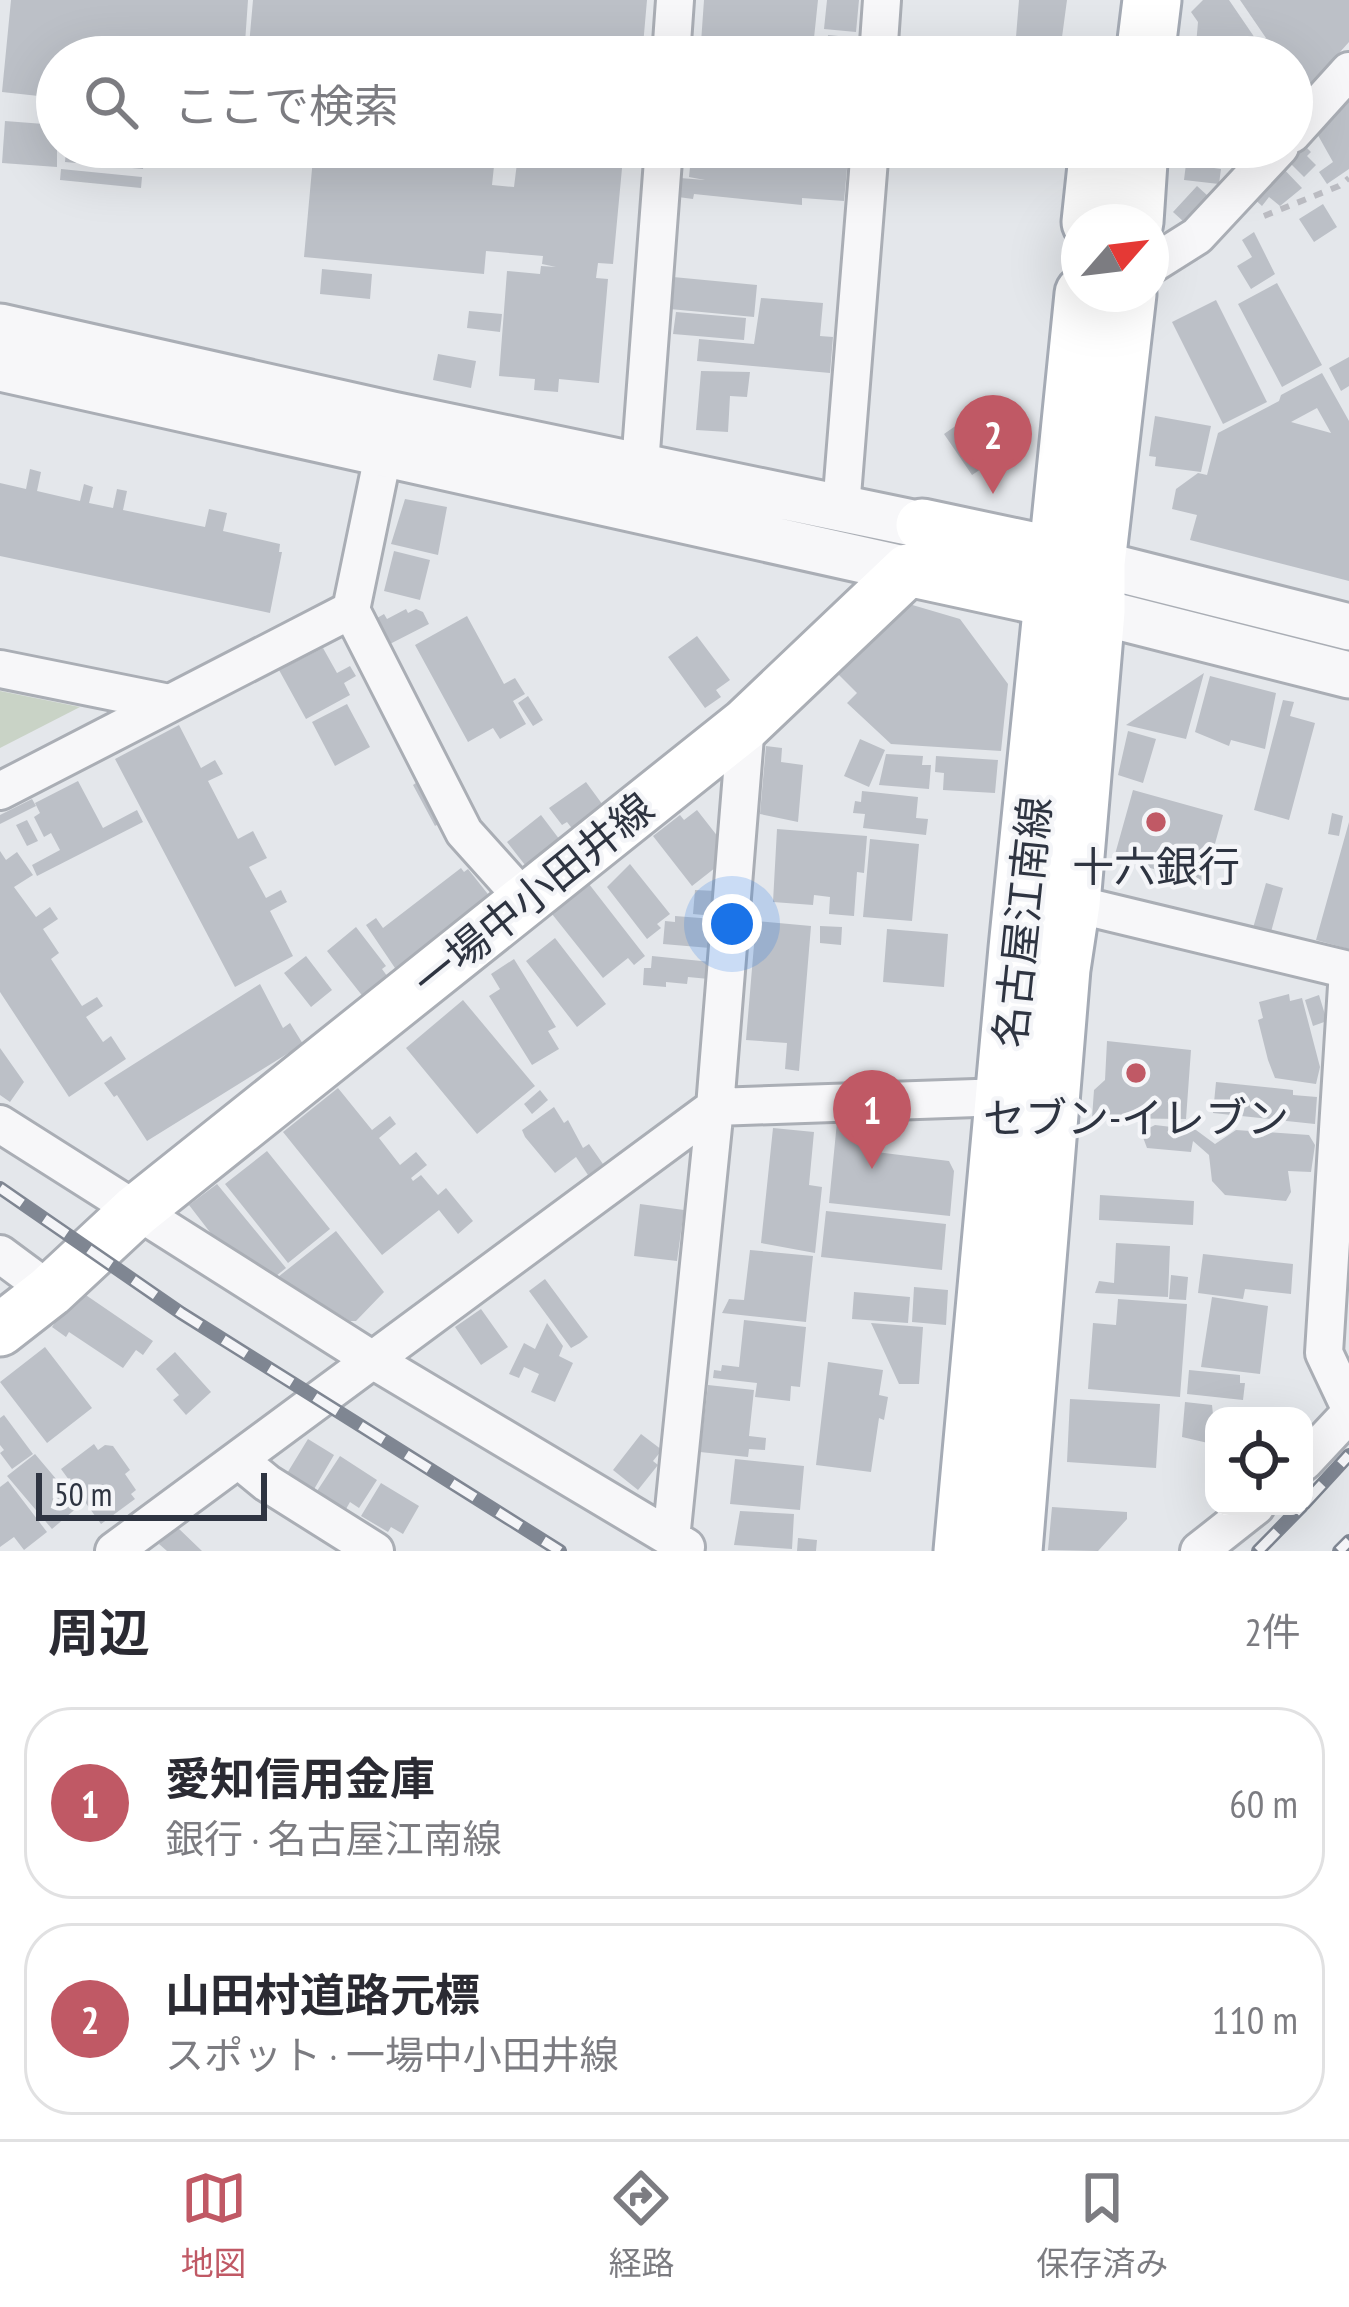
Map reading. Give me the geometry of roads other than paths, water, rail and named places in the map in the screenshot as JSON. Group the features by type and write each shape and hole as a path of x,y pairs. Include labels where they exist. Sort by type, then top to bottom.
{"main road":[{"path":"1109,36 1112,0"},
{"path":"1147,36 1152,0"},
{"path":"1093,204 1097,168"},
{"path":"1135,204 1138,168"},
{"name":"名古屋江南線","path":"1013,1551 1061,969 1071,903 1084,312"},
{"name":"名古屋江南線","path":"963,1551 1005,1097 1076,583 1124,312"},
{"path":"915,548 1076,583"},
{"name":"一場中小田井線","path":"0,1330 136,1211 746,724 915,548"}],"street":[{"path":"672,36 675,0"},
{"path":"879,36 882,0"},
{"path":"1313,111 1349,71"},
{"path":"640,465 662,168"},
{"path":"841,508 868,168"},
{"path":"1169,254 1197,236 1260,168"},
{"path":"0,327 387,435 640,465 841,508 915,548"},
{"path":"0,368 387,435 915,548"},
{"path":"387,435 350,610 464,832 525,900"},
{"path":"1076,583 1349,627"},
{"path":"1076,583 1349,676"},
{"path":"0,791 350,610"},
{"path":"0,669 169,703"},
{"path":"0,1124 371,1359 686,1548 746,724"},
{"path":"1071,903 1349,970 1324,1353 1349,1410 1313,1452"},
{"path":"114,1551 715,1107 1005,1097"},
{"path":"0,1254 50,1291"},
{"path":"239,1460 375,1551"},
{"path":"1199,1551 1245,1515"}],"railway":[{"path":"0,1188 181,1313 560,1551"},
{"path":"1313,1494 1349,1455"},
{"path":"1258,1551 1293,1515"},
{"path":"1339,1551 1349,1541"}],"place":[{"name":"山田村道路元標","path":"993,494"},
{"name":"十六銀行","path":"1156,822"},
{"name":"セブン-イレブン","path":"1136,1073"},
{"name":"愛知信用金庫","path":"872,1169"}]}
